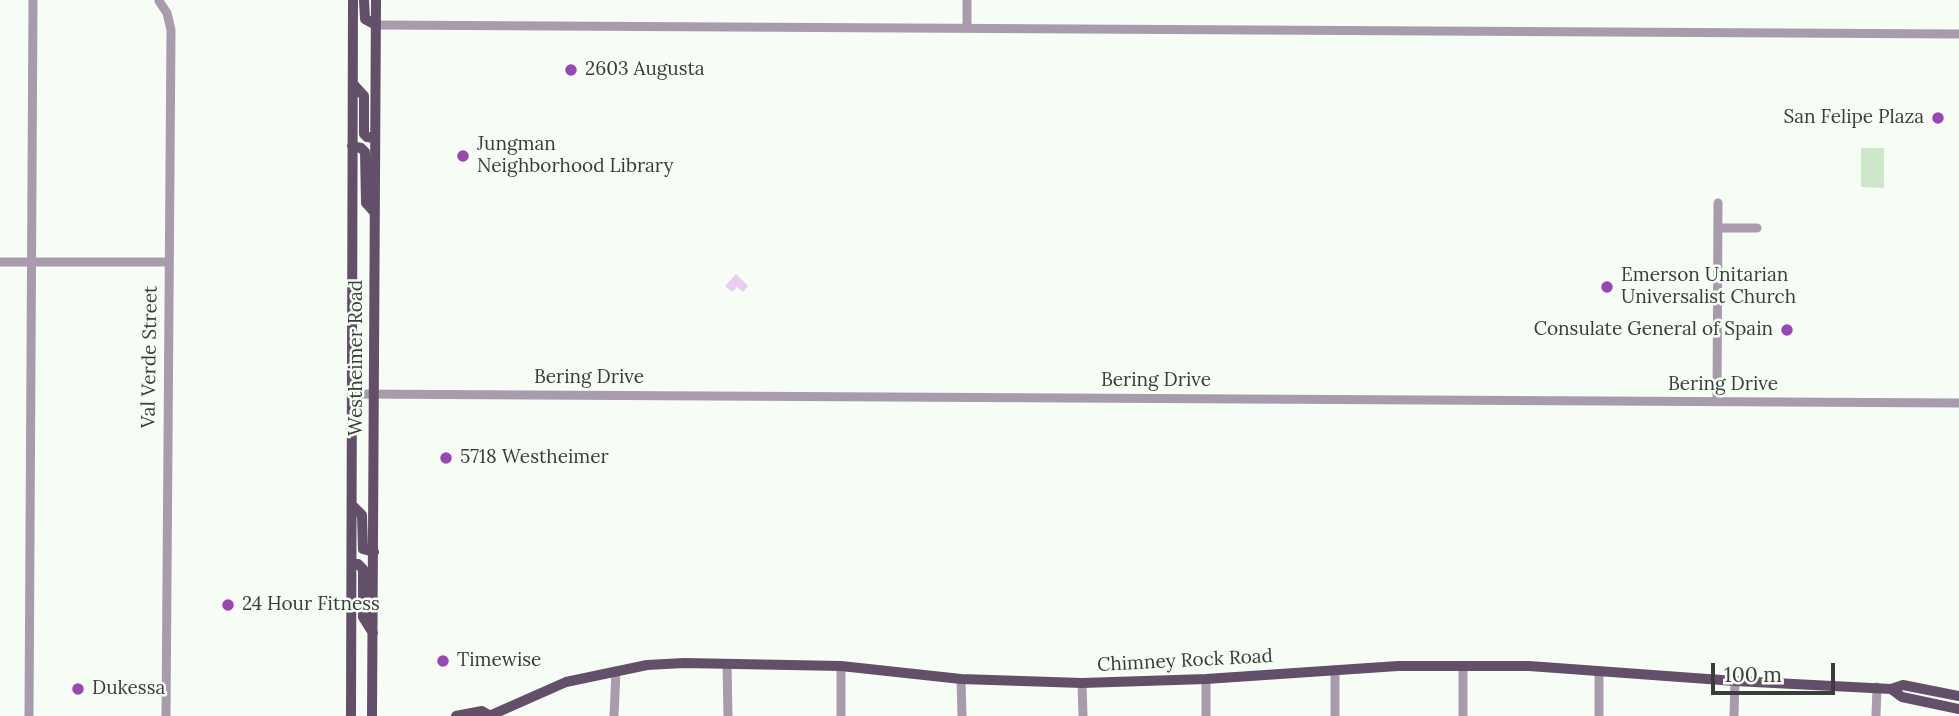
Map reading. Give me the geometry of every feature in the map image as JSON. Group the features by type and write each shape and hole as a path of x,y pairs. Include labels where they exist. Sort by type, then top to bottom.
{"main road":[{"name":"Westheimer Road","path":"351,716 353,0"},
{"path":"364,0 365,19 376,25"},
{"name":"Westheimer Road","path":"372,716 376,0"},
{"path":"353,84 364,96 364,134 374,138"},
{"path":"352,146 365,152 366,203 374,212"},
{"path":"352,505 362,514 363,549 387,562"},
{"path":"352,564 358,564 363,569 363,617 373,632"},
{"name":"Chimney Rock Road","path":"456,716 482,711 493,715 566,682 647,665 841,666 961,679 1082,682 1206,679 1398,666 1463,666 1599,671 1891,689 1903,685 1959,696"},
{"name":"Chimney Rock Road","path":"1891,689 1902,697 1959,709"}],"street":[{"path":"29,716 33,0"},
{"path":"967,0 967,29"},
{"name":"Val Verde Street","path":"159,2 167,13 171,30 166,716"},
{"path":"376,25 1959,34"},
{"path":"1717,402 1718,203"},
{"path":"1718,228 1757,228"},
{"path":"0,262 169,262"},
{"name":"Bering Drive","path":"352,394 1959,403"},
{"path":"727,664 728,716"},
{"path":"841,666 841,716"},
{"path":"1463,666 1463,716"},
{"path":"1335,670 1335,716"},
{"path":"614,716 616,671"},
{"path":"1599,671 1599,716"},
{"path":"961,679 962,716"},
{"path":"1206,679 1206,716"},
{"path":"1734,716 1735,681"},
{"path":"1082,682 1083,716"},
{"path":"1876,716 1877,687"}],"green space":[{"path":"1861,148 1884,148 1884,188 1861,187"}],"shaded area":[{"path":"736,274 748,286 743,292 737,287 732,292 725,286"}],"place":[{"name":"2603 Augusta","path":"571,70"},
{"name":"San Felipe Plaza","path":"1938,118"},
{"name":"Jungman Neighborhood Library","path":"463,156"},
{"name":"Emerson Unitarian Universalist Church","path":"1607,287"},
{"name":"Consulate General of Spain","path":"1787,330"},
{"name":"5718 Westheimer","path":"446,458"},
{"name":"24 Hour Fitness","path":"228,605"},
{"name":"Timewise","path":"443,661"},
{"name":"Dukessa","path":"78,689"}]}
